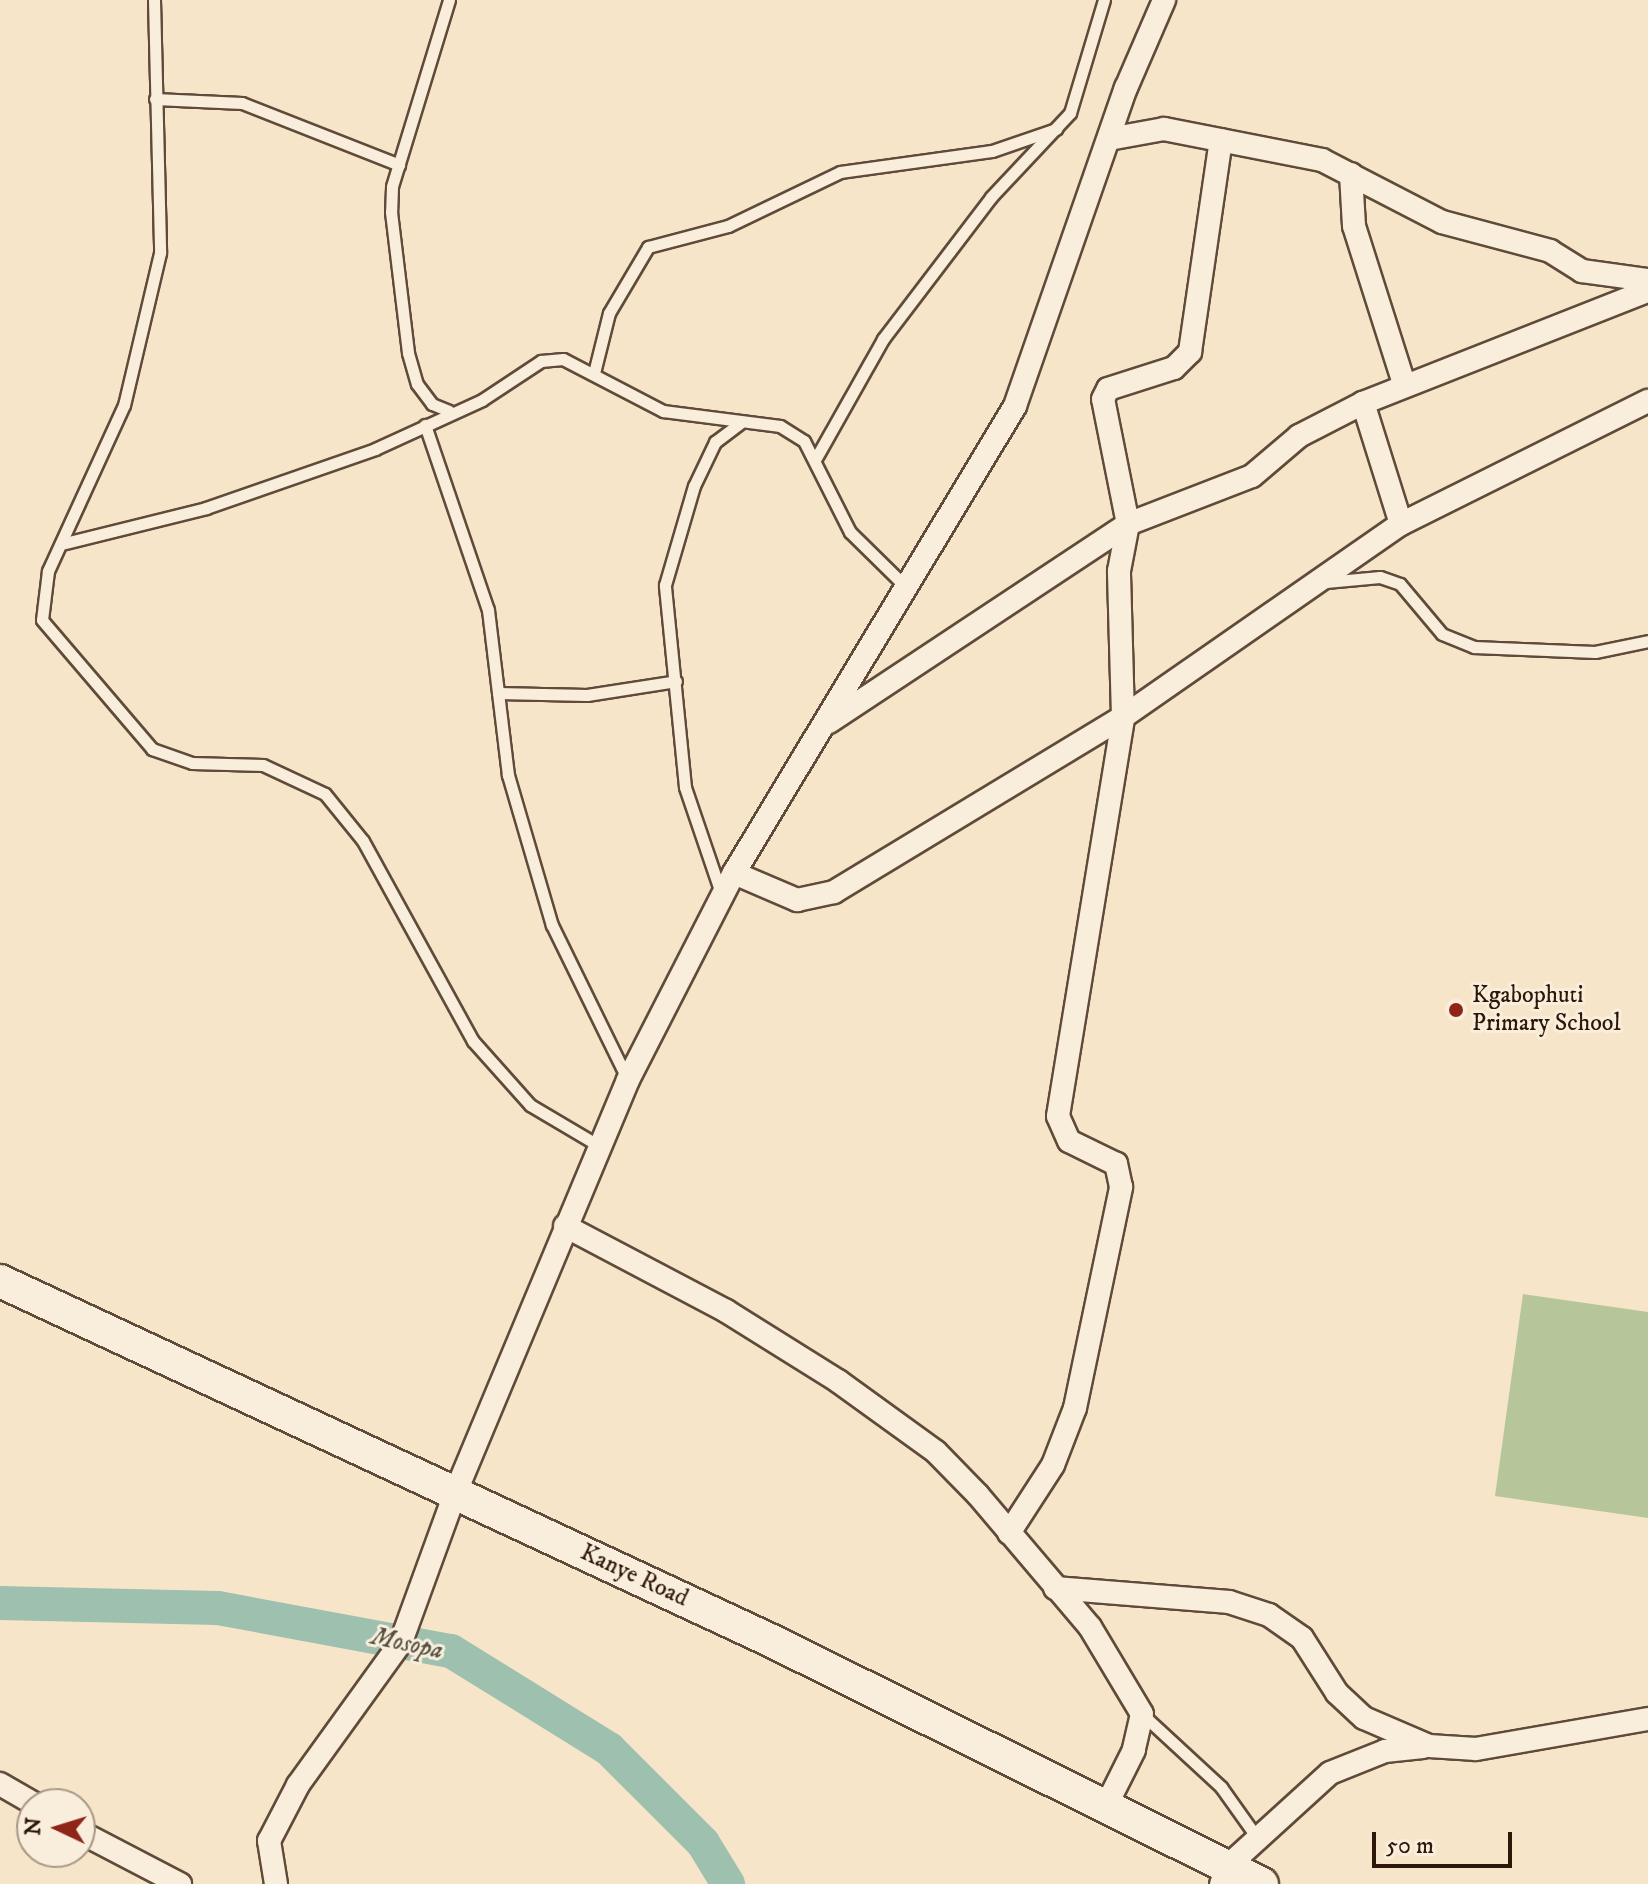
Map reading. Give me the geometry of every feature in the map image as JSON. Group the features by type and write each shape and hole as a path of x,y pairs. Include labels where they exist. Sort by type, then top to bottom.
{"main road":[{"name":"Kanye Road","path":"0,1281 1107,1804 1226,1874 1262,1884"}],"street":[{"path":"276,1884 269,1841 281,1813 401,1642 454,1496 628,1080 734,873 908,589 1015,406 1109,139 1164,0"},
{"path":"1109,139 1155,129 1322,160 1442,222 1550,251 1582,271 1648,280"},
{"path":"1009,1533 1046,1478 1075,1408 1121,1187 1116,1164 1069,1141 1058,1116 1123,717 1119,571 1128,524 1103,399 1108,389 1174,368 1190,352 1221,140"},
{"path":"1351,174 1354,226 1404,384"},
{"path":"825,724 1128,524 1252,476 1299,436 1404,384 1648,291"},
{"path":"734,873 797,900 824,896 1123,717 1309,584 1401,524 1648,401"},
{"path":"1363,403 1401,524"},
{"path":"565,1226 726,1311 901,1425 1009,1533 1114,1662 1142,1714 1134,1750 1107,1804"},
{"path":"1055,1588 1229,1602 1269,1615 1302,1638 1337,1693 1364,1718 1429,1746"},
{"path":"1226,1874 1258,1839 1330,1773 1385,1751 1429,1746 1476,1749 1648,1719"},
{"path":"96,1840 180,1884"}],"lane":[{"path":"154,0 161,222 154,285 124,405 65,543 48,571 42,620 125,724 172,760 263,765 325,794 363,841 473,1041 530,1105 601,1147"},
{"path":"449,0 399,165 391,212 408,353 417,384 432,404 449,411"},
{"path":"816,458 883,339 991,197 1056,129 1079,90 1102,2"},
{"path":"155,99 242,103 399,165"},
{"path":"594,373 609,313 648,247 728,226 840,172 992,151 1056,129"},
{"path":"65,543 206,508 425,425 449,411 482,400 541,361 563,359 663,411 780,426 816,458 850,532 908,589"},
{"path":"722,894 689,809 665,585 669,553 715,442 740,423"},
{"path":"425,425 488,610 508,775 552,925 628,1080"},
{"path":"1309,584 1380,577 1400,584 1442,634 1474,647 1595,652 1648,641"},
{"path":"498,693 587,695 676,681"},
{"path":"1142,1714 1221,1787 1258,1839"}],"green space":[{"path":"1523,1294 1648,1312 1648,1518 1495,1496"}],"waterway":[{"name":"Mosopa","path":"0,1603 218,1608 451,1651 609,1749 703,1843 728,1884"}],"place":[{"name":"Kgabophuti Primary School","path":"1456,1010"}]}
